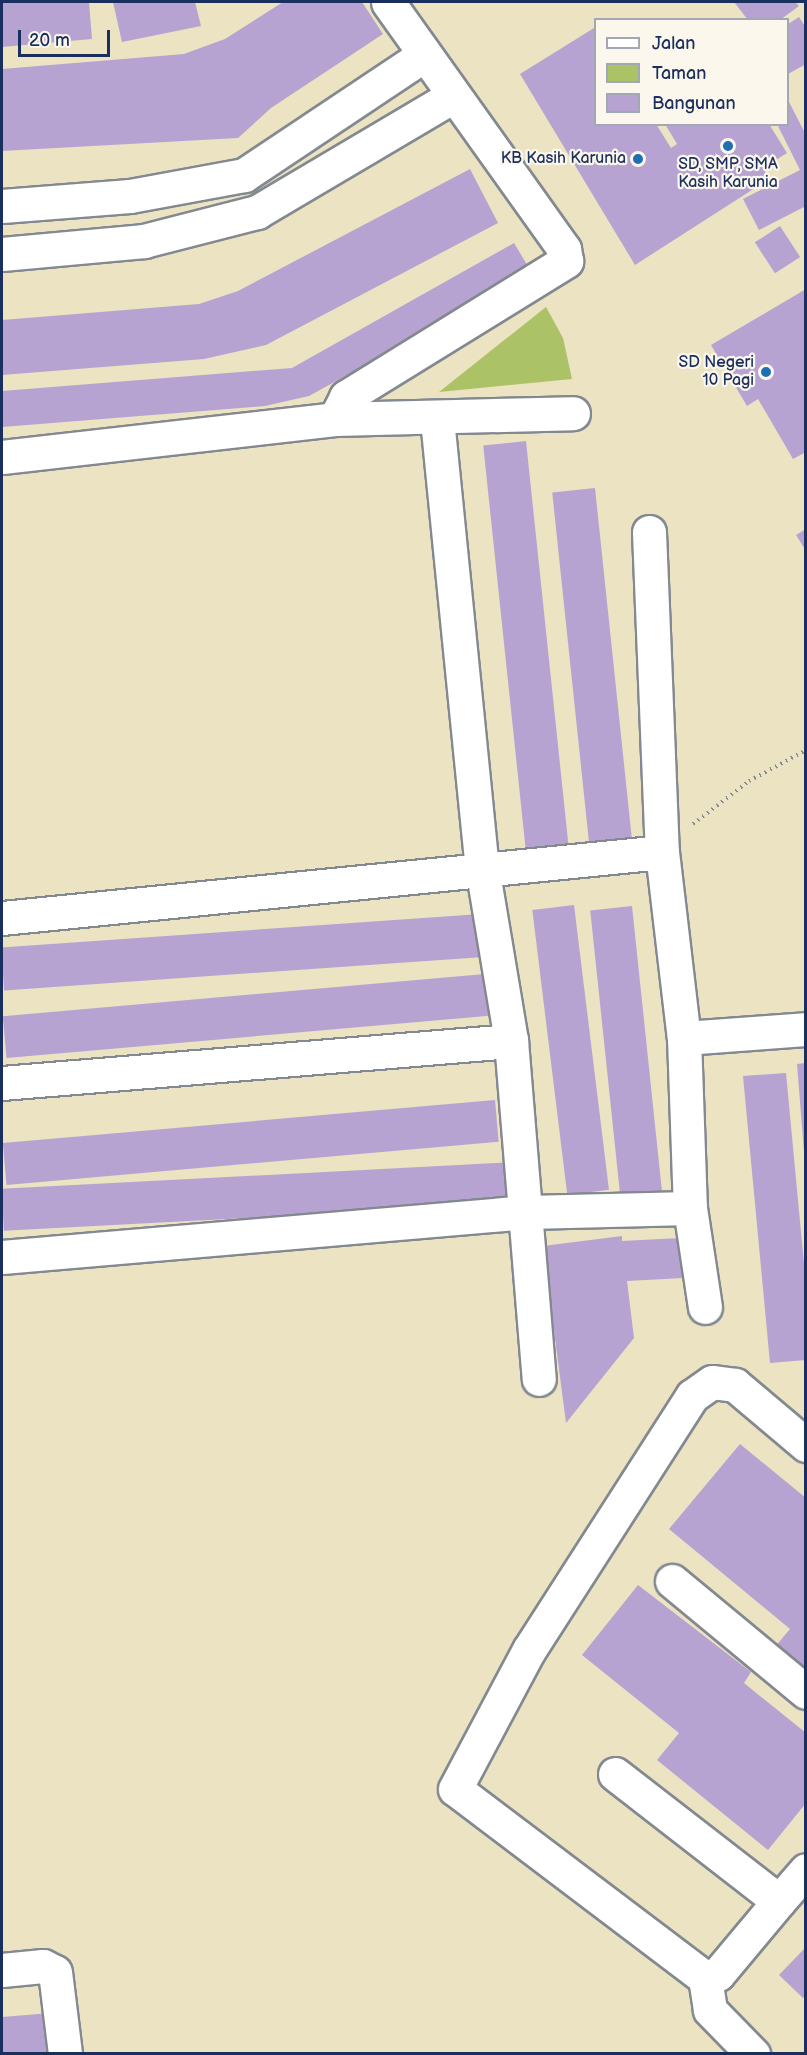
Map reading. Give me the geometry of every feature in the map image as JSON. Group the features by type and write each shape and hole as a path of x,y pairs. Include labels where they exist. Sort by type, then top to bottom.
{"street":[{"path":"335,419 346,398 566,261 564,249 388,2"},
{"path":"2,206 130,196 244,175 424,55"},
{"path":"2,254 144,241 256,212 453,96"},
{"path":"2,457 335,419 437,419 573,412"},
{"path":"437,419 482,867 511,1041 527,1212 539,1379"},
{"path":"649,532 662,852 684,1038 690,1208 705,1307"},
{"path":"2,918 482,867 662,852"},
{"path":"684,1038 806,1029"},
{"path":"2,1083 511,1041"},
{"path":"2,1257 527,1212 690,1208"},
{"path":"753,2054 710,2010 705,1978 455,1789 530,1650 692,1396 712,1382 735,1385 806,1445"},
{"path":"672,1581 806,1692"},
{"path":"615,1774 779,1901"},
{"path":"705,1978 718,1974 806,1870"},
{"path":"2,1970 44,1966 55,1972 65,2054"}],"path":[{"path":"662,852 749,781 806,750"}],"green space":[{"path":"546,307 563,338 572,379 439,392"}],"building":[{"path":"2,2 89,2 92,39 2,47"},
{"path":"113,2 195,2 201,26 122,42"},
{"path":"283,2 362,2 383,34 271,108 238,138 2,151 2,69 184,54 225,39"},
{"path":"734,2 795,2 799,6 783,18 746,18"},
{"path":"799,17 806,28 806,64 789,73 789,23"},
{"name":"SD, SMP, SMA Kasih Karunia","path":"594,28 594,126 657,126 671,148 677,144 666,126 770,126 787,153 763,168 769,179 635,265 520,74"},
{"path":"789,102 806,135 806,206 759,230 743,199 800,170 778,126 789,126"},
{"path":"470,169 498,223 266,345 204,359 2,375 2,320 199,304 238,291"},
{"path":"780,226 800,257 775,273 755,242"},
{"path":"514,243 532,273 309,396 265,406 2,427 2,391 292,368"},
{"name":"SD Negeri 10 Pagi","path":"806,289 806,452 793,459 758,399 747,406 711,345"},
{"path":"526,441 569,848 526,852 483,445"},
{"path":"595,488 633,851 590,855 552,492"},
{"path":"806,529 806,551 796,535"},
{"path":"574,905 609,1190 567,1195 532,910"},
{"path":"632,906 662,1192 620,1197 590,910"},
{"path":"481,914 484,957 4,990 2,947"},
{"path":"485,974 489,1016 7,1058 3,1016"},
{"path":"806,1063 806,1152 804,1152 797,1064"},
{"path":"786,1073 806,1285 806,1360 770,1363 743,1076"},
{"path":"495,1100 499,1142 7,1185 3,1143"},
{"path":"514,1162 516,1204 4,1231 2,1189"},
{"path":"622,1236 622,1241 680,1238 683,1278 627,1281 634,1338 566,1423 543,1246"},
{"path":"740,1444 806,1498 806,1683 769,1654 790,1629 669,1529"},
{"path":"638,1585 751,1672 744,1683 806,1733 806,1803 768,1850 657,1760 679,1733 582,1655"},
{"path":"806,1947 806,1995 803,1998 779,1975"},
{"path":"51,2013 55,2054 2,2054 2,2017"}],"place":[{"name":"SD, SMP, SMA Kasih Karunia","path":"728,146"},
{"name":"KB Kasih Karunia","path":"638,159"},
{"name":"SD Negeri 10 Pagi","path":"766,372"}]}
